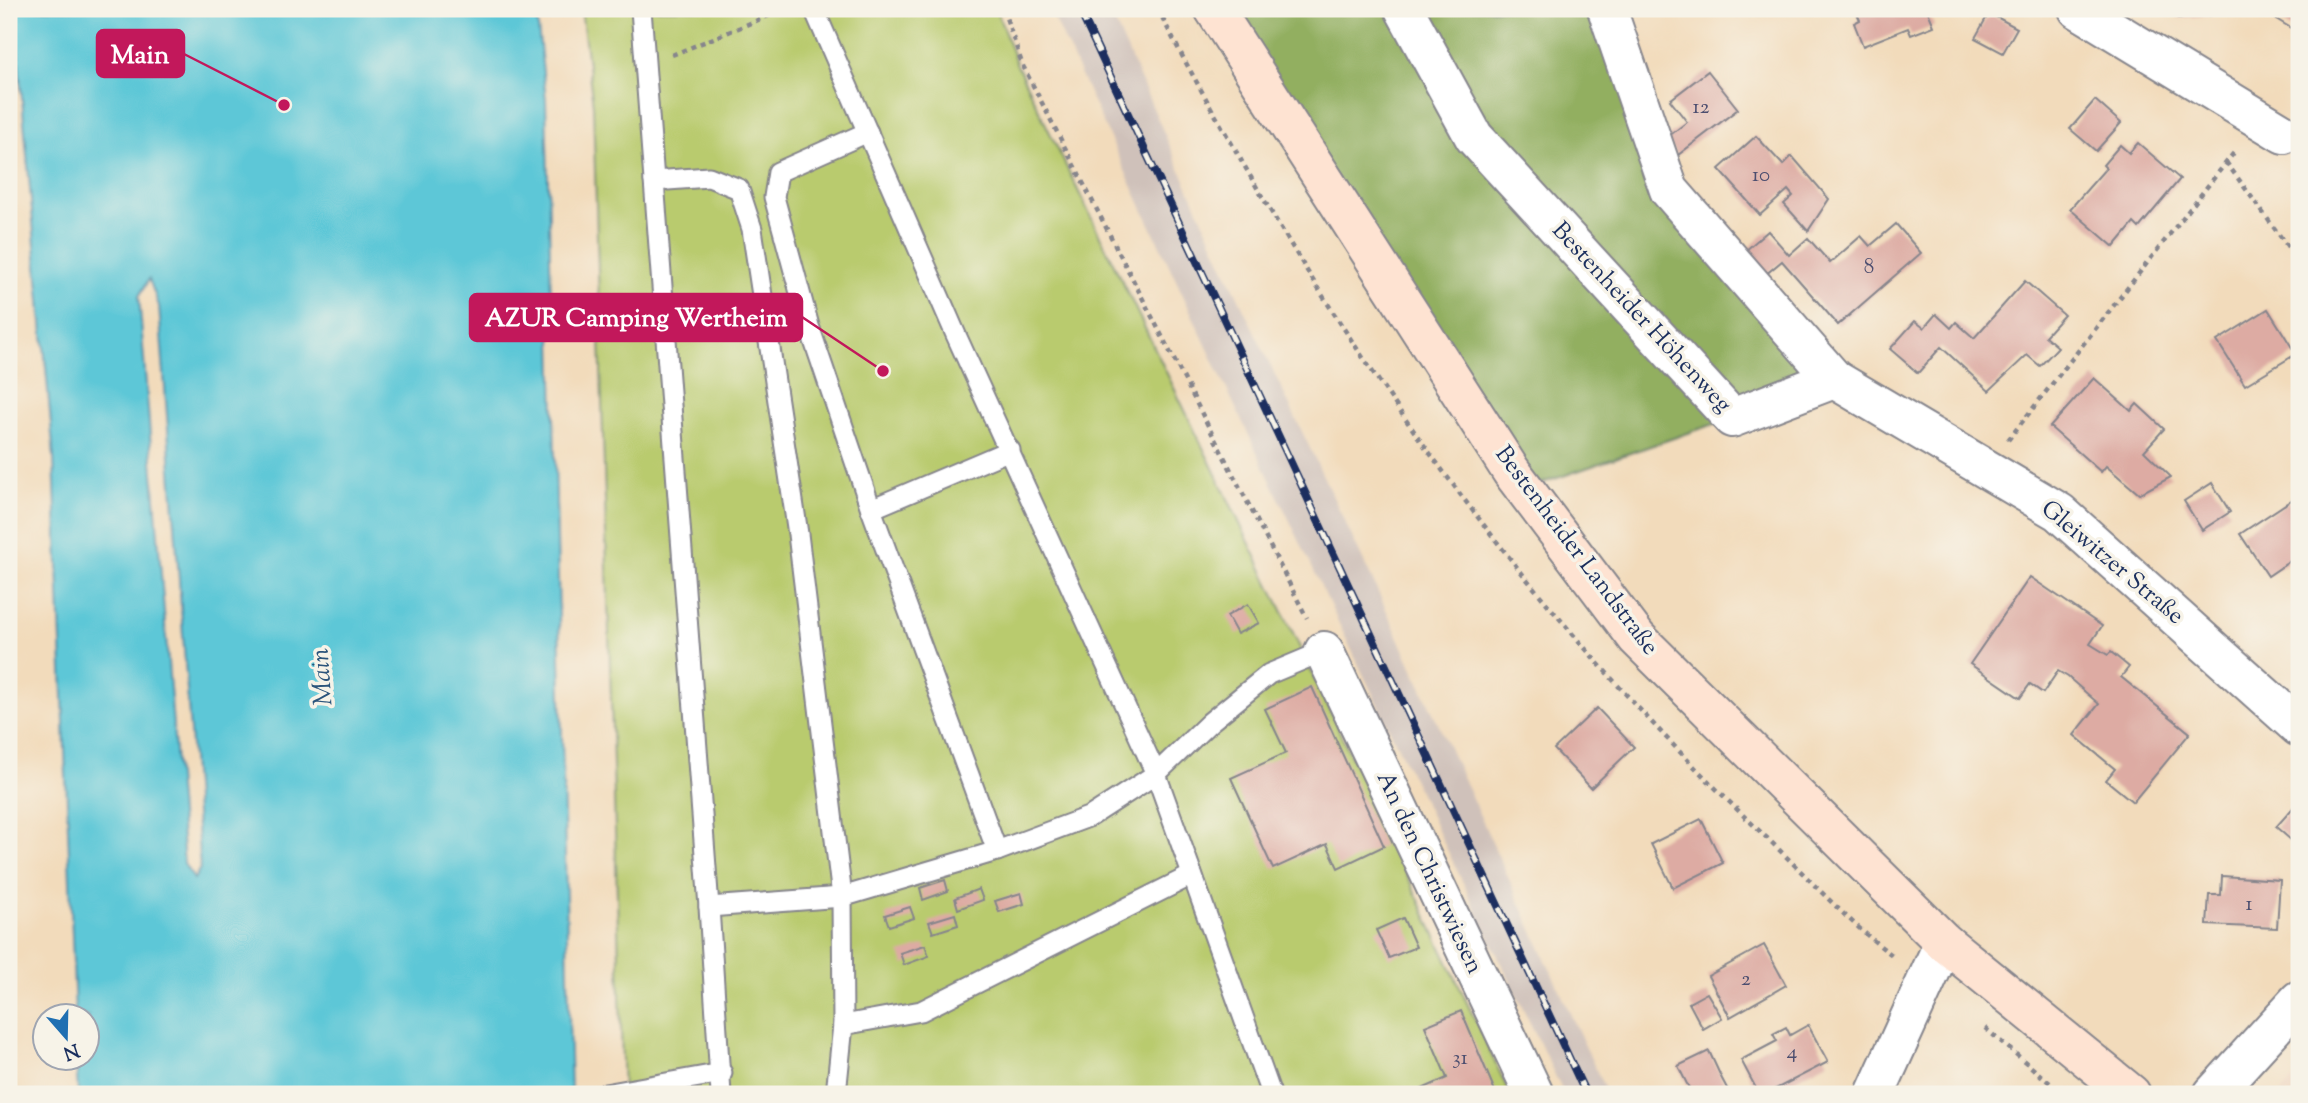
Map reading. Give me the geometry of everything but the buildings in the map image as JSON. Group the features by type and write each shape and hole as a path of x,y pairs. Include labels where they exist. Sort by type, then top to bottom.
{"main road":[{"name":"Bestenheider Landstraße","path":"1214,9 1511,471 1637,638 1944,942 2131,1094"}],"street":[{"name":"Bestenheider Höhenweg","path":"1404,9 1474,137 1731,418 1835,379"},
{"path":"1608,9 1669,190 1835,379"},
{"path":"2078,9 2272,127"},
{"name":"Gleiwitzer Straße","path":"1835,379 2059,512 2299,727"},
{"name":"An den Christwiesen","path":"1324,651 1534,1094"},
{"path":"1875,1094 1944,942"},
{"path":"2213,1094 2299,1000"}],"lane":[{"path":"641,9 722,1073 721,1094"},
{"path":"814,9 1156,774 1271,1094"},
{"path":"868,132 778,172 774,197 808,326 871,509 997,851"},
{"path":"654,181 709,177 739,188 752,229 799,534 842,897 842,1025 836,1094"},
{"path":"871,509 1010,450"},
{"path":"709,907 842,897 997,851 1091,816 1156,774 1210,722 1269,674 1324,651"},
{"path":"842,1025 920,1011 1192,875"},
{"path":"605,1094 722,1073"}],"path":[{"path":"645,66 785,9"},
{"path":"1003,9 1023,65 1324,651"},
{"path":"1985,468 2226,162 2272,127"},
{"path":"2226,162 2299,262"},
{"path":"1980,1024 2063,1094"}],"shaded area":[{"path":"1050,9 1109,9 1221,261 1372,579 1607,1094 1564,1094 1221,377"},
{"path":"2299,1074 2299,1094 2279,1094"}],"green space":[{"path":"581,9 996,9 1017,65 1295,637 1510,1094 623,1094 593,105"},
{"path":"1214,9 1608,9 1669,190 1834,379 1732,418 1525,489"}],"water":[{"path":"14,9 536,9 546,100 571,1094 78,1094 77,1072 102,1072 102,1002 75,1002 54,458","holes":["149,279 159,306 200,868 194,879 184,864 139,296"]}],"railway":[{"path":"1079,9 1586,1094"}],"place":[{"name":"Main","path":"284,105"},
{"name":"AZUR Camping Wertheim","path":"883,371"}]}
